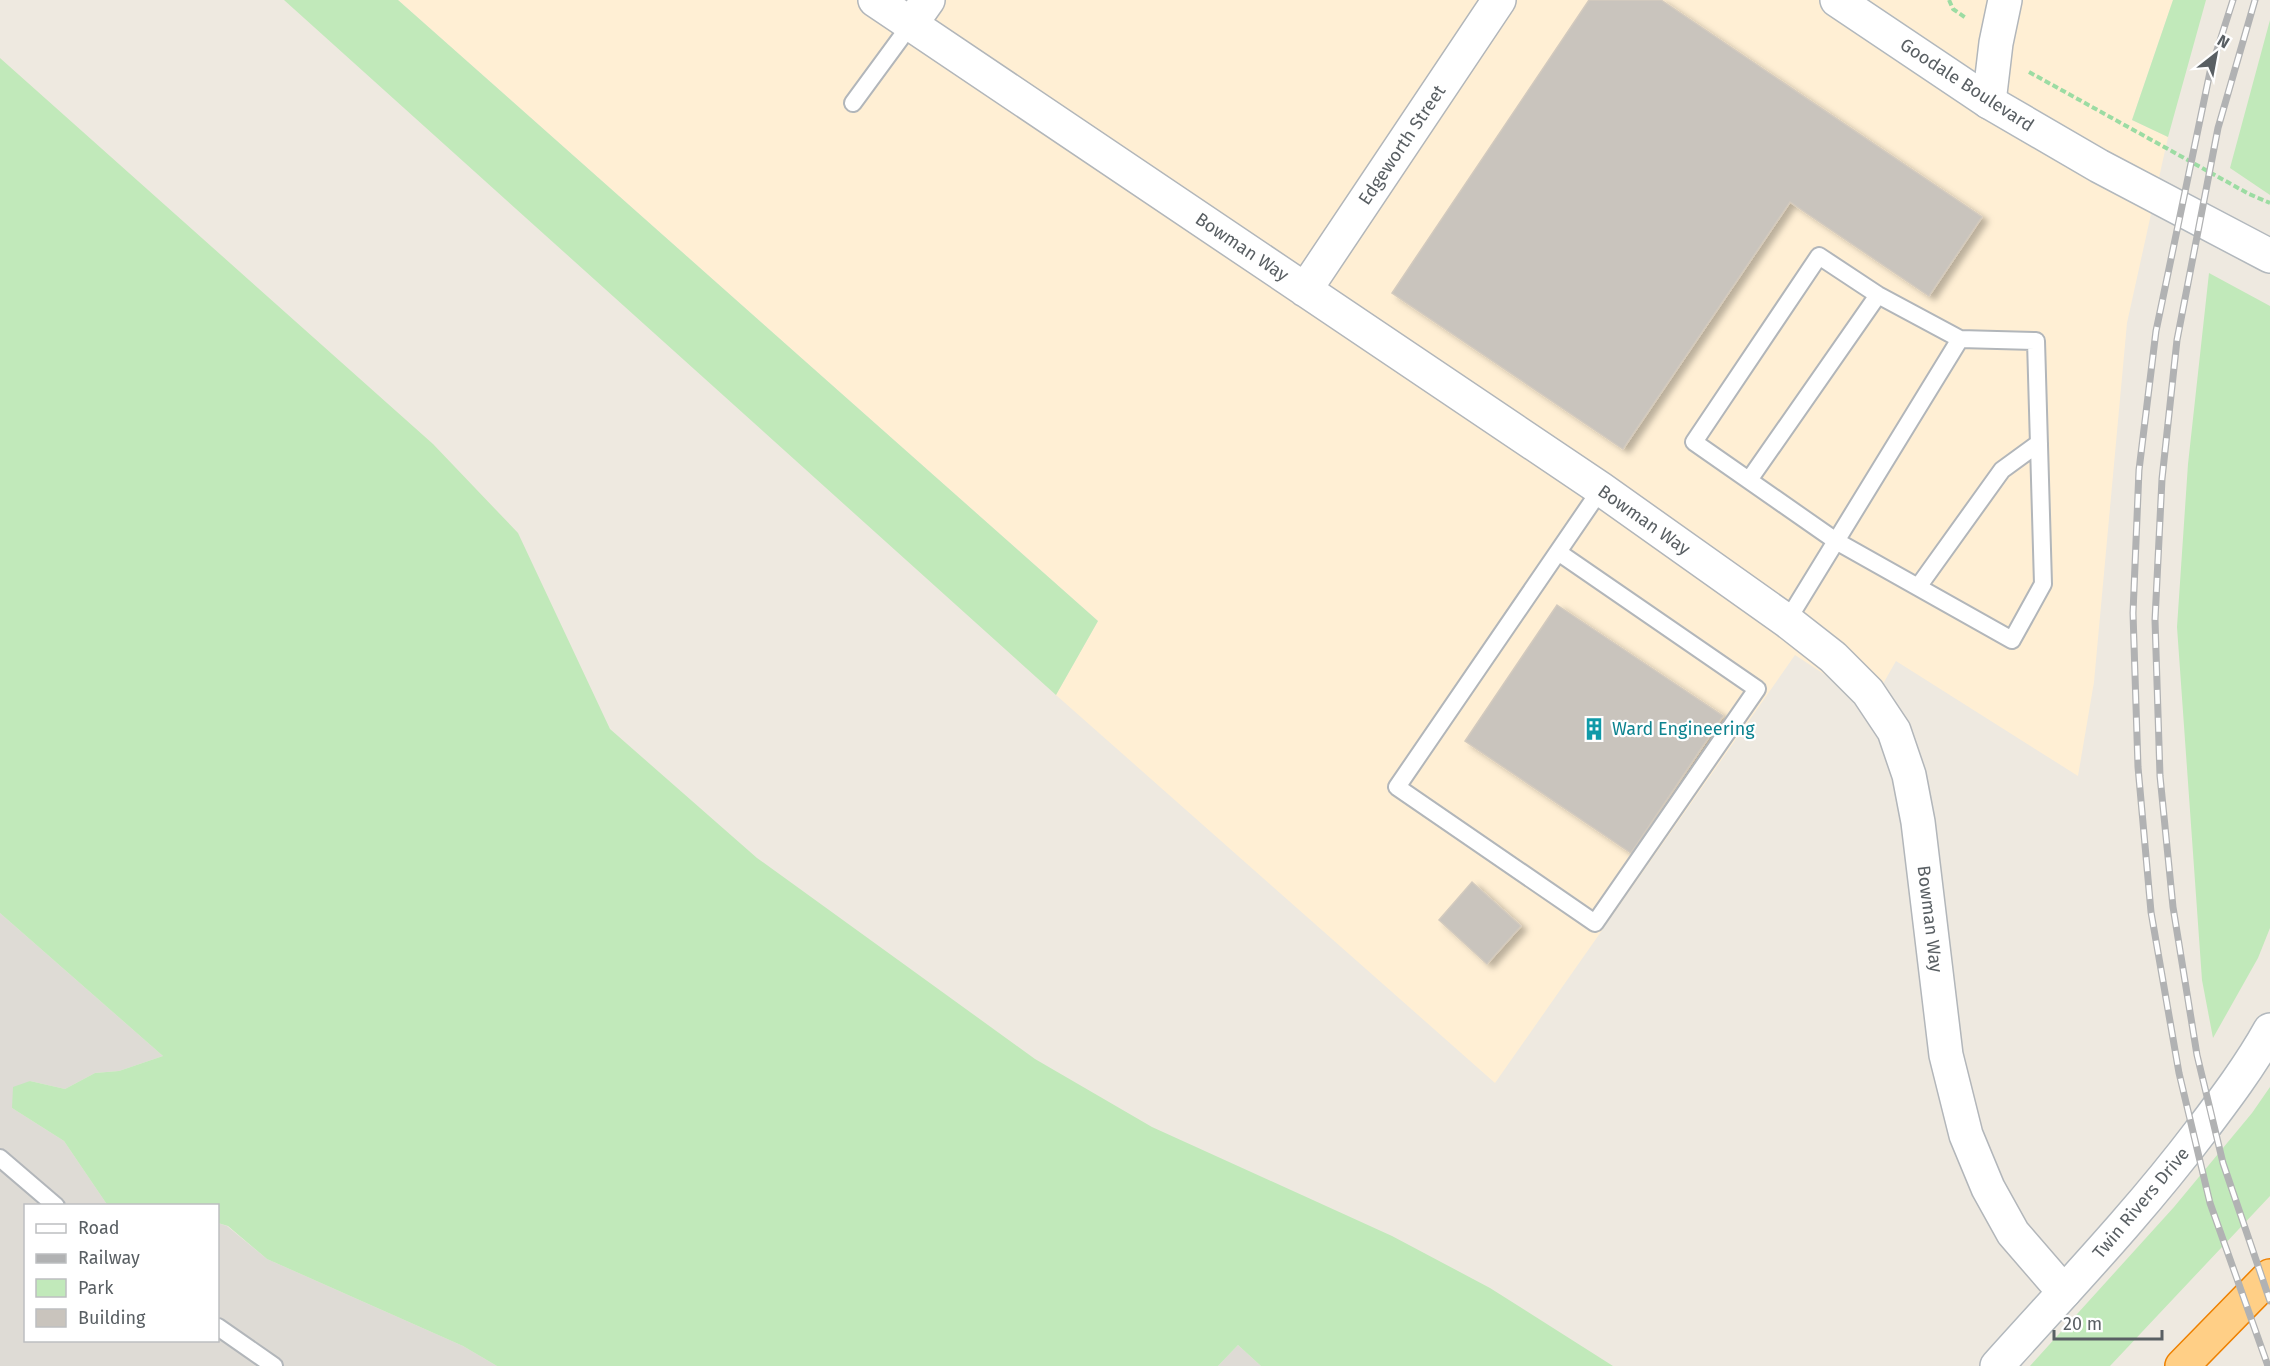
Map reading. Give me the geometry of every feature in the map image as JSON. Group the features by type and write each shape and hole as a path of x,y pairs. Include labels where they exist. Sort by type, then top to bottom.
{"highway":[{"path":"2182,1366 2270,1276"}],"street":[{"name":"Bowman Way","path":"875,0 919,12 1305,290 1601,489 1787,621 1840,664 1868,692 1894,731 1909,775 1918,822 1946,1055 1966,1135 1988,1188 2013,1233 2064,1292"},
{"name":"Edgeworth Street","path":"1305,290 1498,0"},
{"name":"Goodale Boulevard","path":"1837,0 1989,102 2099,166 2270,256"},
{"path":"1989,102 1996,43 2005,0"},
{"name":"Twin Rivers Drive","path":"1997,1366 2166,1177 2257,1054 2270,1030"}],"lane":[{"path":"853,103 919,12"},
{"path":"1819,256 1878,296 1960,339 2036,342 2043,584 2012,640 1836,541 1694,442 1819,256"},
{"path":"1749,480 1878,296"},
{"path":"1787,621 1960,339"},
{"path":"1918,587 2002,470 2039,443"},
{"path":"1558,552 1757,689 1595,923 1397,787 1601,489"},
{"path":"0,1158 54,1204"},
{"path":"219,1328 274,1366"}],"path":[{"path":"1949,0 1953,9 1978,26 2025,70 2249,194 2270,203"}],"shaded area":[{"path":"398,0 2173,0 2132,120 2168,137 2127,323 2094,682 2078,776 1896,661 1871,705 1795,655 1495,1083 1056,695 1098,621"},
{"path":"0,913 163,1056 119,1071 95,1073 65,1089 30,1081 12,1108 64,1141 108,1204 24,1204 24,1342 219,1342 219,1223 227,1226 267,1259 463,1346 497,1366 0,1366"},
{"path":"1238,1345 1261,1366 1218,1366"}],"green space":[{"path":"284,0 398,0 1098,621 1056,695"},
{"path":"2173,0 2206,0 2168,137 2132,120"},
{"path":"2270,20 2270,195 2230,168"},
{"path":"0,58 433,444 518,533 610,729 757,858 1035,1059 1152,1127 1392,1236 1490,1288 1613,1366 1261,1366 1238,1345 1218,1366 497,1366 463,1346 267,1259 228,1226 219,1223 219,1204 106,1203 64,1141 12,1108 13,1087 30,1081 65,1089 95,1073 119,1071 163,1056 0,913"},
{"path":"2209,273 2270,306 2270,928 2258,958 2213,1038 2202,980 2177,627 2188,464"},
{"path":"2270,1087 2270,1196 2110,1366 2030,1366 2174,1207 2252,1113"}],"building":[{"path":"1589,0 1661,0 1982,217 1929,296 1790,202 1623,449 1392,293"},
{"name":"Ward Engineering","path":"1557,605 1723,716 1631,853 1465,741"},
{"path":"1472,882 1521,926 1487,964 1439,920"}],"railway":[{"path":"2233,0 2210,72 2156,331 2139,470 2133,613 2138,767 2151,912 2179,1073 2210,1203 2268,1366"},
{"path":"2255,0 2218,128 2177,340 2162,479 2155,620 2160,776 2173,907 2197,1055 2223,1163 2270,1301"}],"place":[{"name":"Ward Engineering","path":"1594,729"}]}
